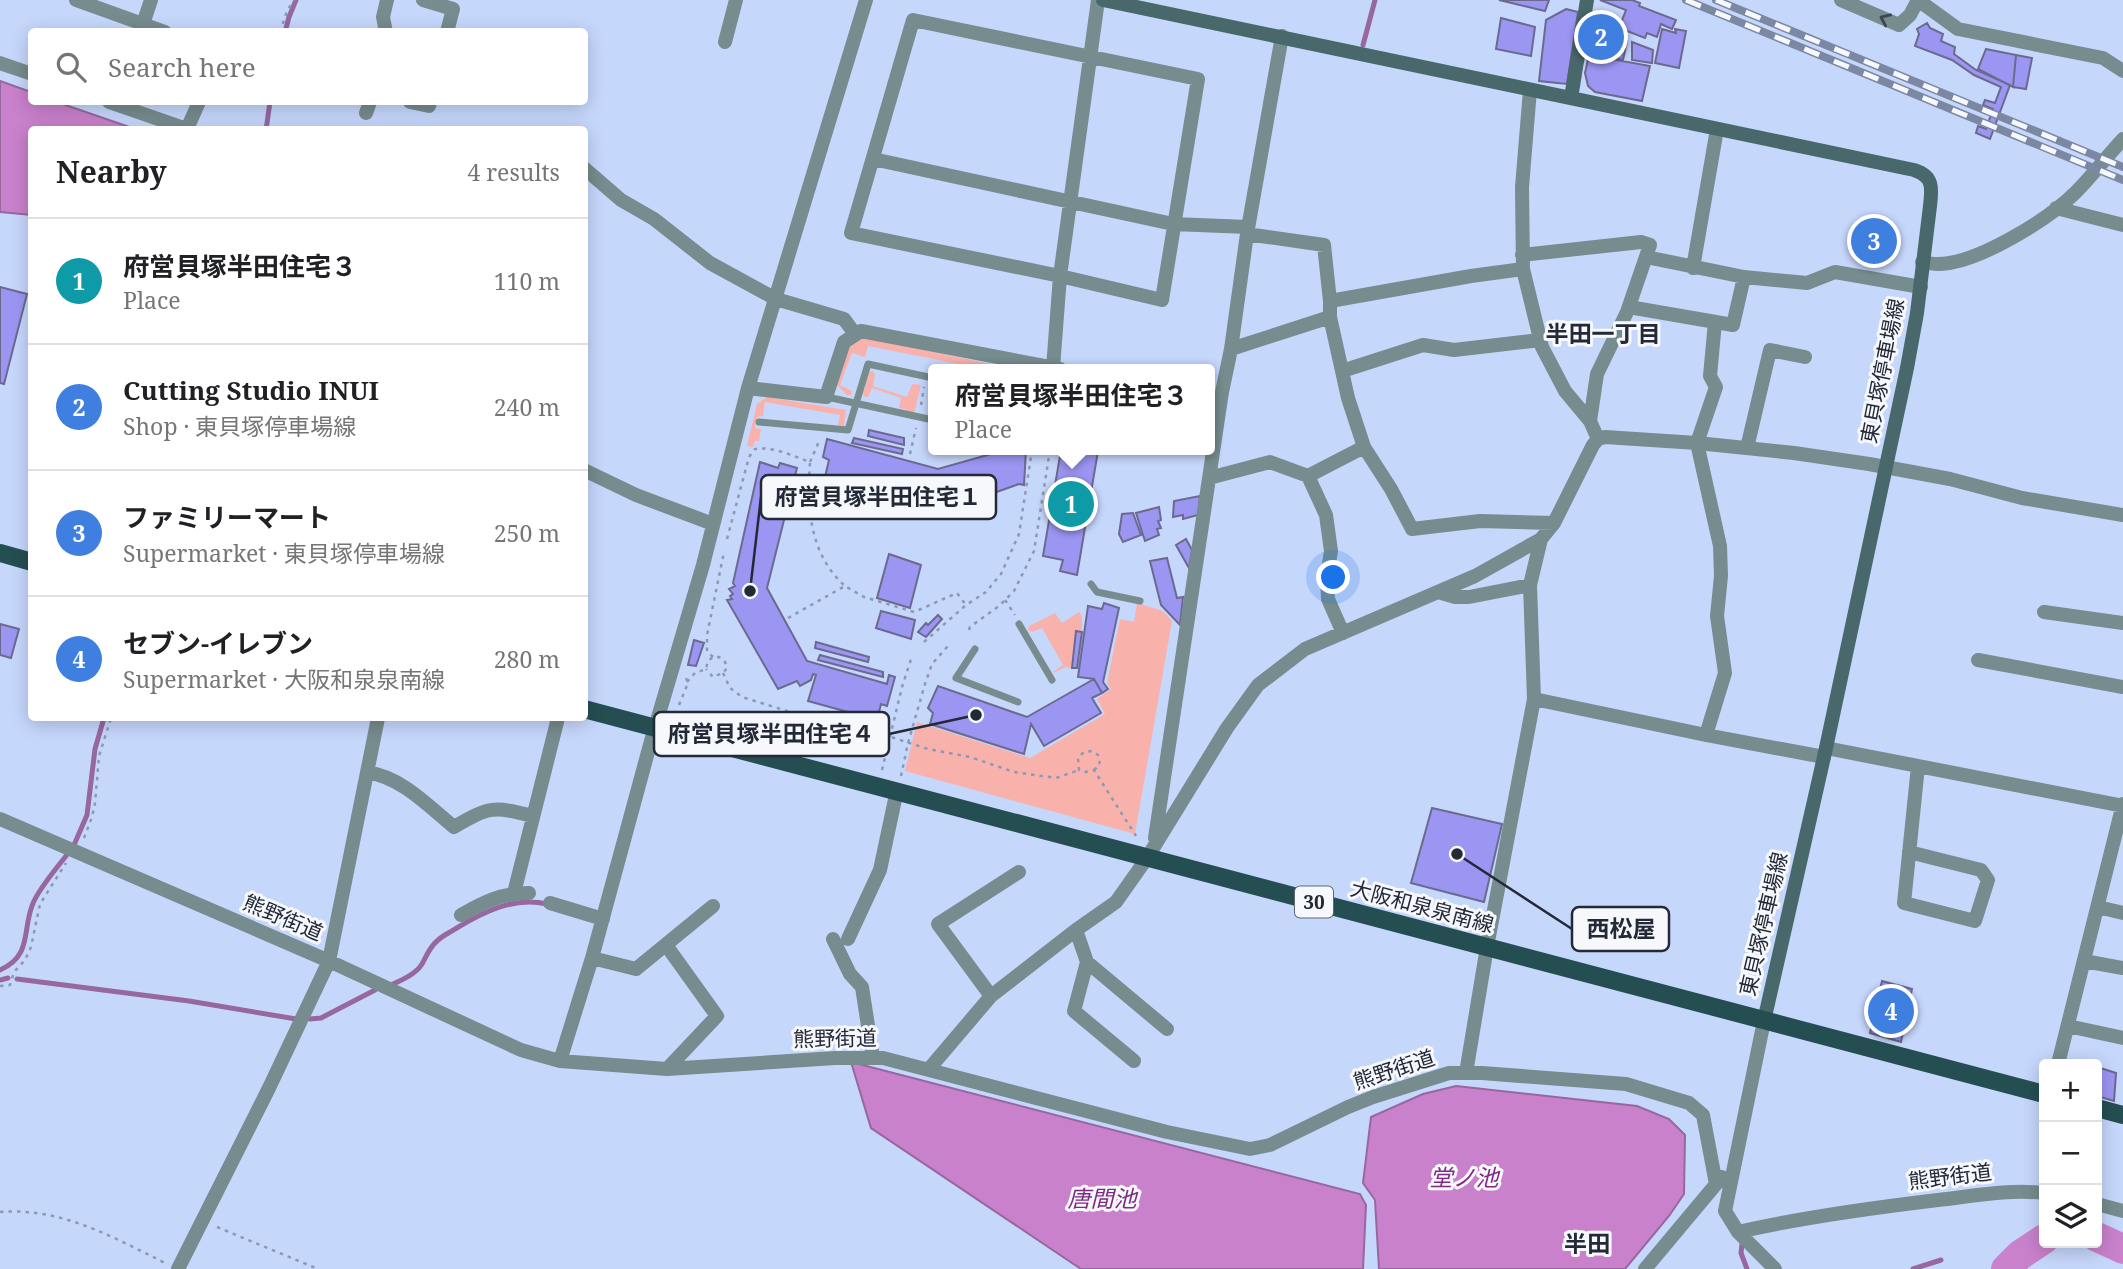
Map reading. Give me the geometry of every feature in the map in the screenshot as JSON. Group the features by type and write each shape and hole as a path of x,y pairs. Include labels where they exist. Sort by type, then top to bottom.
{"main road":[{"name":"東貝塚停車場線","path":"1100,0 1282,36 1925,174 1931,190 1921,287 1907,368 1764,1021"},
{"path":"1571,98 1587,2"},
{"path":"0,554 28,561"},
{"name":"大阪和泉泉南線","path":"588,710 899,784 1147,848 1487,947 2039,1093"},
{"path":"2102,1109 2123,1115"}],"street":[{"path":"76,0 154,28"},
{"path":"144,24 152,0"},
{"path":"385,28 383,16 387,0"},
{"path":"423,0 453,9 448,28"},
{"path":"725,42 736,0"},
{"path":"560,1060 603,919 748,388 866,0"},
{"path":"1057,364 1060,276 1089,57 1100,0"},
{"path":"1841,0 1899,25 1910,15 1918,0 1958,29 2104,58 2123,71"},
{"path":"913,20 1089,57 1198,79 1162,300 851,233 913,20"},
{"path":"1215,391 1231,349 1248,231 1282,36"},
{"path":"0,63 28,73"},
{"path":"1530,90 1522,187 1523,262 1540,340 1565,391 1590,421 1598,439"},
{"path":"117,105 176,126"},
{"path":"189,126 198,105"},
{"path":"1693,268 1717,129"},
{"path":"1922,262 1939,264 1961,260 1989,249 2037,223 2074,194 2123,139"},
{"path":"873,159 1173,224 1248,231 1324,245 1330,301 1329,317 1348,398 1364,447 1412,529 1480,521 1554,523"},
{"path":"588,171 621,200 654,219 710,262 776,299 844,319 855,334"},
{"path":"2056,208 2123,225"},
{"path":"1330,301 1471,276 1523,262 1641,242 1650,244 1629,307 1597,374 1590,421"},
{"path":"1646,257 1744,277 1807,283 1835,272 1921,287"},
{"path":"1629,307 1733,325 1744,277"},
{"path":"1231,349 1329,317"},
{"path":"1706,735 1725,673 1717,616 1721,576 1720,546 1697,443 1716,387 1710,376 1715,321"},
{"path":"748,388 826,397 844,342 861,331 1031,364"},
{"path":"1342,371 1423,345 1454,350 1540,340"},
{"path":"1748,448 1770,350 1805,357"},
{"path":"929,1069 991,996 1116,902 1147,848 1258,685 1305,649 1475,576 1541,539 1554,523 1598,439 1605,437 1697,443 1794,453 1950,479 2022,498 2123,515"},
{"path":"1209,478 1270,462 1308,475 1364,447"},
{"path":"1147,848 1209,478 1211,455"},
{"path":"588,472 636,495 713,524"},
{"path":"1308,475 1326,514 1331,551 1327,576 1328,599 1343,633"},
{"path":"1466,1073 1534,699 1530,585 1541,539"},
{"path":"1438,592 1455,597 1469,597 1530,585"},
{"path":"2044,612 2123,623"},
{"path":"1978,660 2123,687"},
{"path":"1534,699 1706,735 1918,766 2123,805 2059,1059"},
{"path":"178,1269 329,961 377,721"},
{"path":"461,915 492,898 521,893 533,816 557,721"},
{"path":"1909,852 1980,870 1987,880 1976,921 1904,903 1909,852 1918,766"},
{"path":"367,772 390,778 404,786 454,827 490,809 502,808 533,816"},
{"path":"873,1058 862,987 850,974 840,939 880,870 899,784"},
{"name":"熊野街道","path":"0,819 329,961 521,1051 560,1060 667,1069 835,1058 883,1058 1167,1132 1250,1149 1270,1145 1373,1097 1450,1073 1626,1084 1689,1103 1703,1115 1716,1184"},
{"path":"991,996 938,924 1019,872"},
{"path":"550,902 603,919"},
{"path":"592,958 636,969 713,906"},
{"path":"2098,906 2123,913"},
{"path":"1076,930 1087,962 1167,1029"},
{"path":"666,945 718,1017 667,1069"},
{"path":"2084,961 2123,968"},
{"path":"1087,962 1074,1011 1134,1061"},
{"path":"1764,1021 1725,1211 1738,1232 1775,1269"},
{"path":"2067,1026 2123,1038"},
{"path":"1645,1269 1734,1163"},
{"name":"熊野街道","path":"1738,1232 1894,1205 2020,1191 2039,1193"},
{"path":"2102,1205 2123,1211"}],"lane":[{"path":"759,422 848,430 868,364 928,377"},
{"path":"826,397 928,419"},
{"path":"1091,584 1097,592 1140,601"},
{"path":"1020,624 1052,680"},
{"path":"975,649 956,678 1018,702"}],"path":[{"path":"281,28 294,0"},
{"path":"824,428 810,462 811,526 816,544 831,571 845,586 864,597 914,612 957,593 966,605"},
{"path":"727,539 749,457 755,449 791,454 810,462"},
{"path":"924,642 966,605 986,592 1001,574 1019,534 1031,455"},
{"path":"969,630 1014,591 1034,551 1049,455"},
{"path":"810,478 872,494"},
{"path":"713,657 707,651 707,635 724,551"},
{"path":"788,618 845,586"},
{"path":"1005,600 1020,624"},
{"path":"899,784 908,743 932,664 948,646"},
{"path":"881,773 912,656"},
{"path":"713,657 719,657 727,668 713,677 706,669 708,661 713,657"},
{"path":"687,682 695,673 706,669"},
{"path":"723,673 730,688 742,697 779,710 845,729 970,757 1014,772 1056,778 1079,770 1086,772 1098,768 1098,755 1092,751 1084,752 1077,758 1079,770"},
{"path":"1094,770 1147,848"},
{"path":"0,1212 16,1211 80,1223 178,1269"},
{"path":"200,1225 217,1227 318,1269"}],"shaded area":[{"path":"867,338 990,364 959,364 868,346 865,357 852,353 840,385 852,391 851,395 847,395 836,384 850,345"},
{"path":"873,371 873,386 907,397 912,384 921,385 914,414 899,408 901,398 872,388 868,397 865,397 863,394 869,372"},
{"path":"767,397 846,410 844,426 838,425 840,415 765,402 763,416 757,417 755,428 761,429 759,441 755,441 753,447 747,446 757,404"},
{"path":"1137,603 1163,611 1172,621 1135,834 905,771 917,722 1030,758 1105,714 1097,699 1111,689 1107,683 1120,619 1134,622"},
{"path":"1079,612 1082,616 1082,632 1076,632 1072,668 1065,667 1054,673 1063,665 1042,628 1032,632 1028,630 1029,626 1055,613 1062,623"}],"water":[{"path":"0,81 28,91 28,105 66,105 126,126 28,126 28,215 0,212"},
{"name":"唐間池","path":"851,1062 1360,1194 1366,1205 1363,1269 1081,1269 871,1128"},
{"name":"堂ノ池","path":"1456,1086 1637,1106 1669,1119 1685,1135 1684,1194 1625,1269 1379,1269 1375,1200 1363,1183 1371,1117 1423,1094"}],"building":[{"path":"1499,0 1549,0 1545,11"},
{"path":"1600,0 1632,0 1640,3 1639,6 1676,20 1672,29 1661,24 1657,37 1647,33 1645,38 1619,28 1626,10"},
{"path":"1566,9 1578,12 1567,84 1539,81 1546,20"},
{"path":"1501,18 1535,27 1531,56 1496,49"},
{"path":"1927,23 1930,28 1943,34 1941,41 1955,47 1954,54 1976,70 2010,85 1990,139 1976,133 1978,126 1986,129 1993,109 1983,105 1985,100 1995,103 2001,87 1974,75 1952,60 1915,46 1919,34 1917,29"},
{"path":"1592,29 1611,33 1627,41 1623,60 1588,53"},
{"path":"1662,29 1676,33 1675,29 1686,31 1679,68 1655,63"},
{"path":"1632,42 1653,50 1652,63 1632,60"},
{"path":"1986,49 2016,55 2013,87 1978,69"},
{"path":"1589,55 1650,66 1642,101 1595,92 1588,86 1585,73"},
{"path":"2016,55 2032,58 2026,89 2013,87"},
{"path":"0,287 27,294 4,384 0,383"},
{"path":"869,430 904,438 904,445 868,436"},
{"path":"854,438 903,449 902,454 852,443"},
{"path":"827,439 938,469 987,455 1026,455 1024,485 1019,484 952,508 950,498 946,499 945,502 941,501 940,507 825,477 829,460 823,457"},
{"path":"1060,455 1097,455 1077,575 1060,571 1063,560 1043,556"},
{"path":"760,462 778,468 780,463 797,468 767,588 807,661 887,684 889,675 895,677 887,706 881,704 877,720 808,701 816,675 813,674 811,680 800,686 797,681 778,689 727,600 732,599 730,596 733,594 729,589 735,586 733,583"},
{"path":"1200,496 1198,515 1183,519 1183,515 1173,517 1174,501"},
{"path":"1159,507 1159,535 1145,541 1136,513"},
{"path":"1133,513 1141,535 1123,542 1119,534 1122,514"},
{"path":"1186,539 1192,550 1189,568 1176,545"},
{"path":"889,554 921,565 910,608 877,598"},
{"path":"1167,558 1177,598 1183,597 1180,625 1161,605 1150,561"},
{"path":"1104,603 1119,608 1103,682 1108,689 1102,693 1094,679 1078,677 1088,606 1102,609"},
{"path":"881,611 915,620 911,639 876,628"},
{"path":"938,615 942,619 926,637 918,632 926,623 928,625"},
{"path":"0,624 19,629 11,658 0,655"},
{"path":"1076,631 1082,632 1077,668 1072,668"},
{"path":"694,640 704,643 696,666 688,665"},
{"path":"816,642 869,657 868,662 815,648"},
{"path":"820,655 883,672 883,677 818,660"},
{"path":"1094,679 1102,693 1092,698 1101,713 1044,746 1031,724 1024,754 930,724 933,713 928,708 938,686 1027,717"},
{"path":"1432,808 1502,824 1484,902 1411,883"},
{"path":"1882,981 1912,989 1901,1042 1870,1033"},
{"path":"2102,1069 2116,1073 2114,1101 2102,1097"}],"waterway":[{"path":"286,28 296,0"},
{"path":"1363,45 1375,0"},
{"path":"267,126 270,105"},
{"path":"74,845 87,815 95,749 103,721"},
{"path":"0,970 18,957 34,901 66,856"},
{"path":"391,985 416,971 439,939 477,917 511,904 547,904"},
{"path":"0,980 8,978"},
{"path":"17,979 189,1001 296,1019"},
{"path":"310,1019 321,1018 375,990"},
{"path":"2102,1239 2123,1249"},
{"path":"2006,1269 2039,1242"},
{"path":"1742,1244 1741,1253 1747,1269"},
{"path":"1913,1269 1941,1260"}],"railway":[{"path":"1686,0 2123,180"},
{"path":"1716,0 2123,167"}],"place":[{"name":"Cutting Studio INUI","path":"1601,37"},
{"name":"ファミリーマート","path":"1874,241"},
{"name":"府営貝塚半田住宅３","path":"1071,504"},
{"name":"府営貝塚半田住宅１","path":"750,591"},
{"name":"府営貝塚半田住宅４","path":"976,715"},
{"name":"西松屋","path":"1457,854"},
{"name":"セブン-イレブン","path":"1891,1011"}],"district":[{"name":"半田一丁目","path":"1603,334"},
{"name":"半田","path":"1587,1244"}]}
